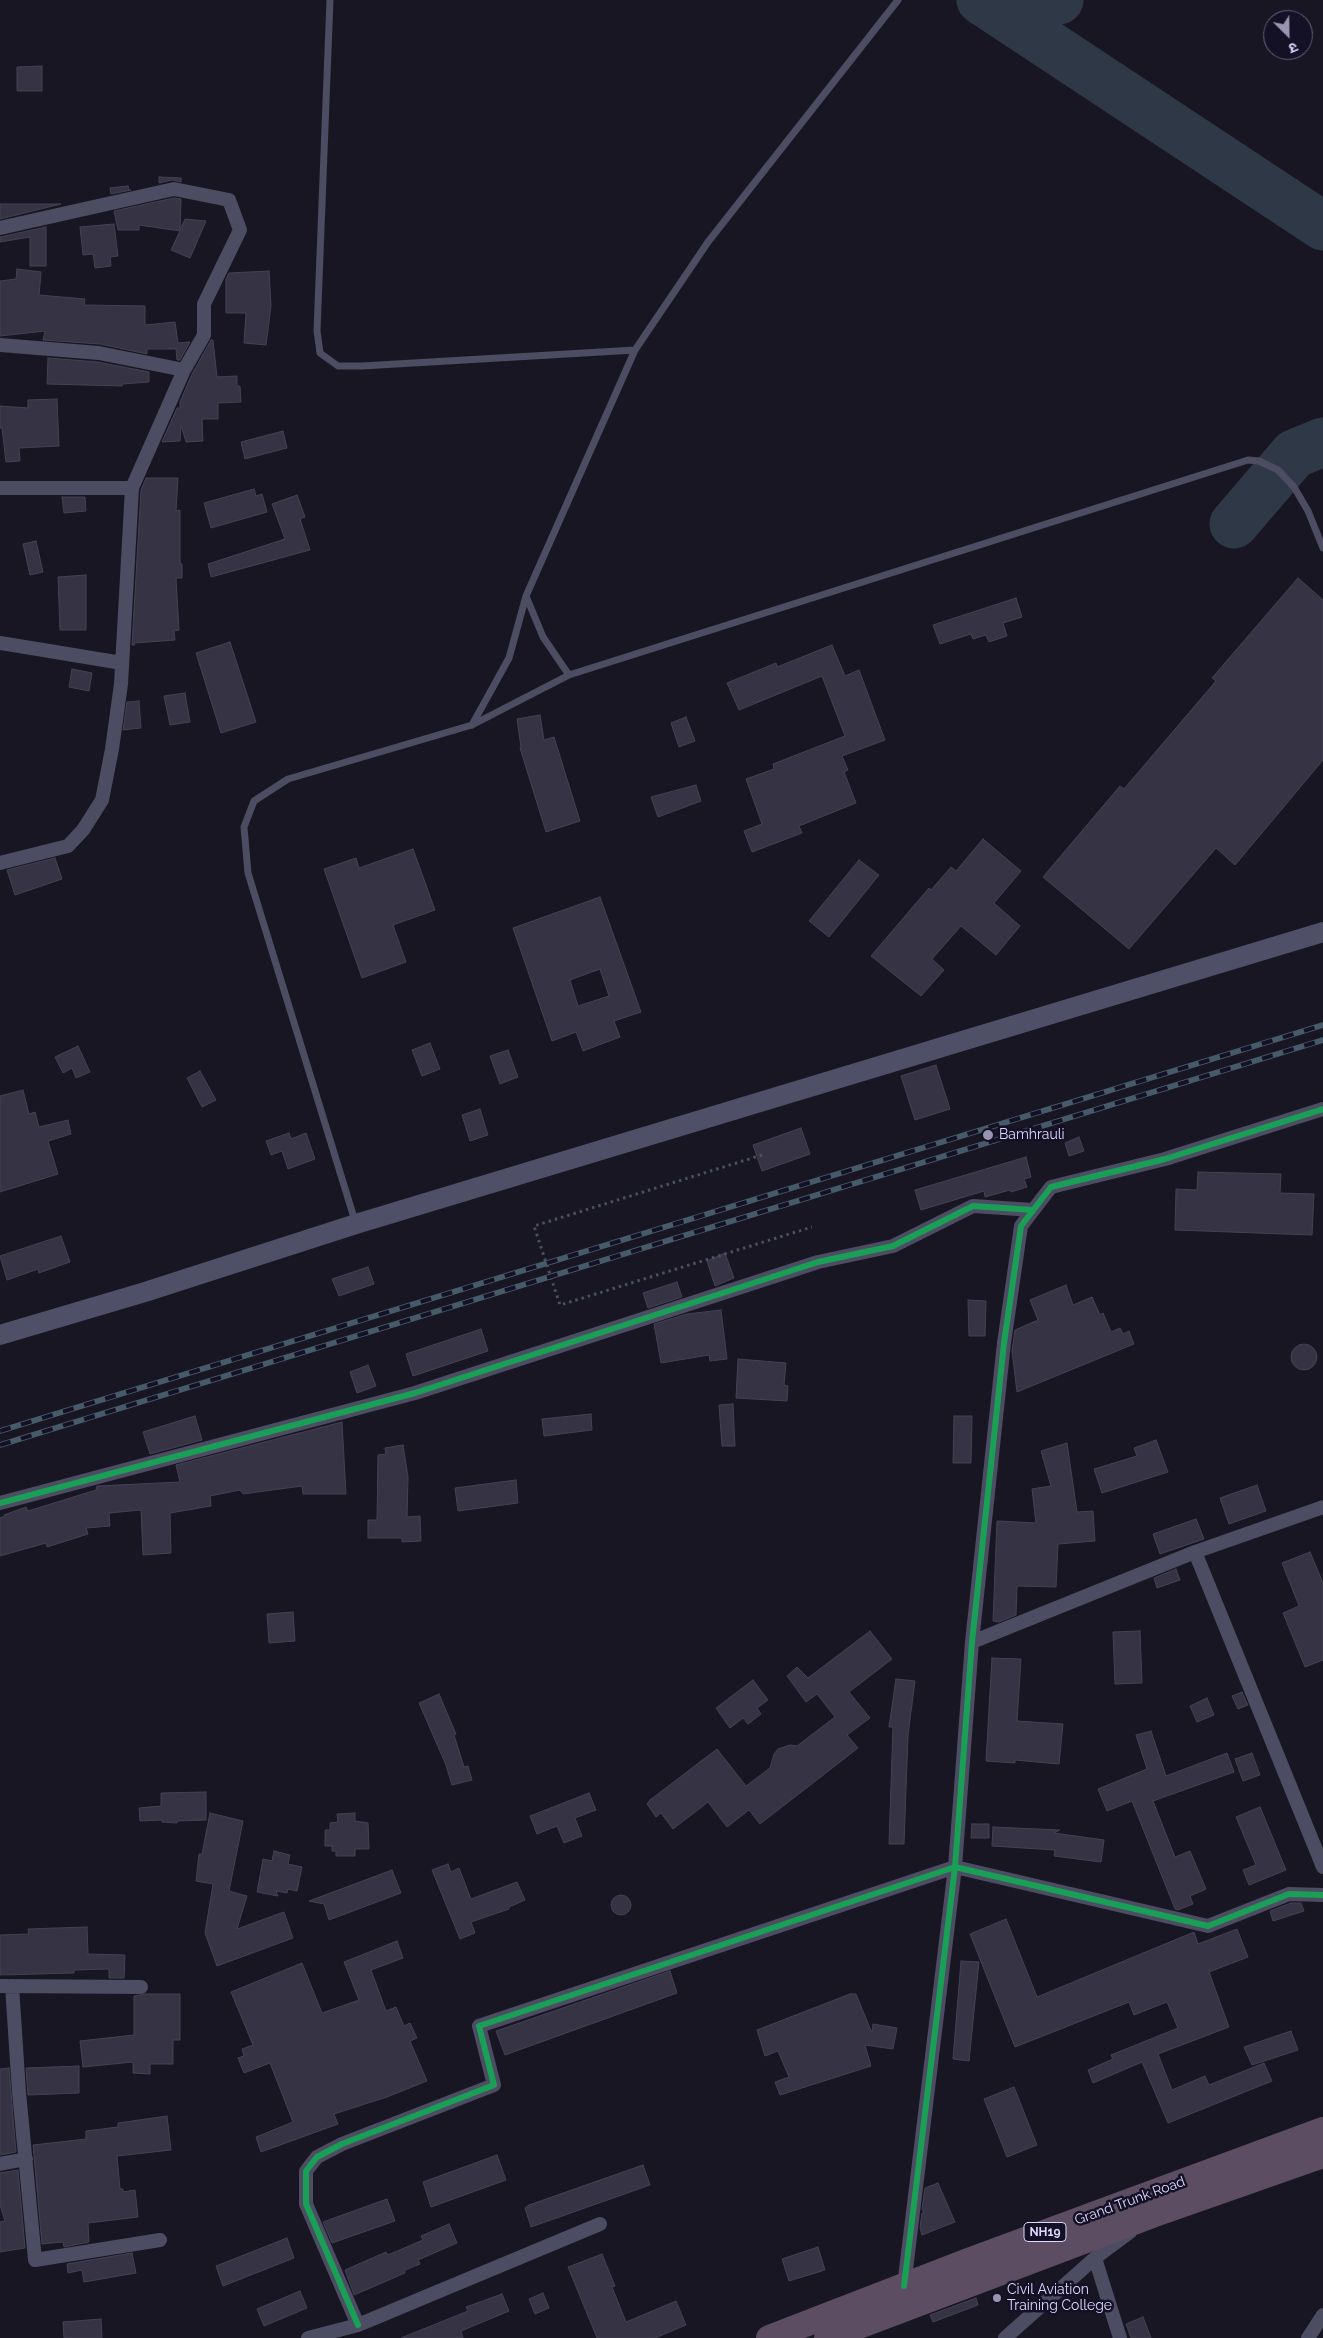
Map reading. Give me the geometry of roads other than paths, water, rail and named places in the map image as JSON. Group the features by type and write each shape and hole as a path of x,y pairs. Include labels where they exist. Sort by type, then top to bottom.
{"highway":[{"name":"Grand Trunk Road","path":"769,2338 1323,2130"},
{"name":"Grand Trunk Road","path":"827,2338 1152,2215 1323,2155"}],"main road":[{"path":"0,1335 145,1292 356,1224 1323,932"}],"street":[{"path":"0,228 174,189 230,200 240,230 204,304 204,336 184,370 132,488 122,663 112,749 102,800 82,830 68,846 0,863"},
{"path":"0,344 99,354 184,370"},
{"path":"0,488 132,488"},
{"path":"0,643 122,663"},
{"path":"904,2286 955,1868 972,1642 1004,1343 1021,1226 1051,1187 1165,1159 1323,1109"},
{"path":"0,1503 415,1393 818,1262 893,1246 973,1206 1033,1210"},
{"path":"972,1642 1194,1552 1323,1507"},
{"path":"1194,1552 1323,1867"},
{"path":"358,2325 306,2204 306,2171 317,2157 342,2144 494,2086 479,2026 955,1868 1208,1926 1289,1894 1323,1895"},
{"path":"140,1987 6,1986 19,2092 35,2260 160,2240"},
{"path":"0,2164 26,2160"},
{"path":"1005,2338 1095,2258 1152,2215"},
{"path":"308,2338 358,2325 600,2224"},
{"path":"1095,2258 1120,2338"},
{"path":"1308,2338 1323,2315"}],"lane":[{"path":"330,0 317,331 320,353 338,366 362,366 635,350"},
{"path":"472,725 509,658 526,596 635,350 708,242 898,0"},
{"path":"356,1224 248,874 244,827 254,801 288,779 472,725 569,675 1248,460 1259,461 1278,470 1294,487 1308,511 1323,548"},
{"path":"526,596 543,636 569,675"}],"railway":[{"path":"0,1431 1323,1025"},
{"path":"0,1445 1323,1040"}],"place":[{"name":"Bamhrauli","path":"988,1135"},
{"name":"Civil Aviation Training College","path":"997,2298"}]}
